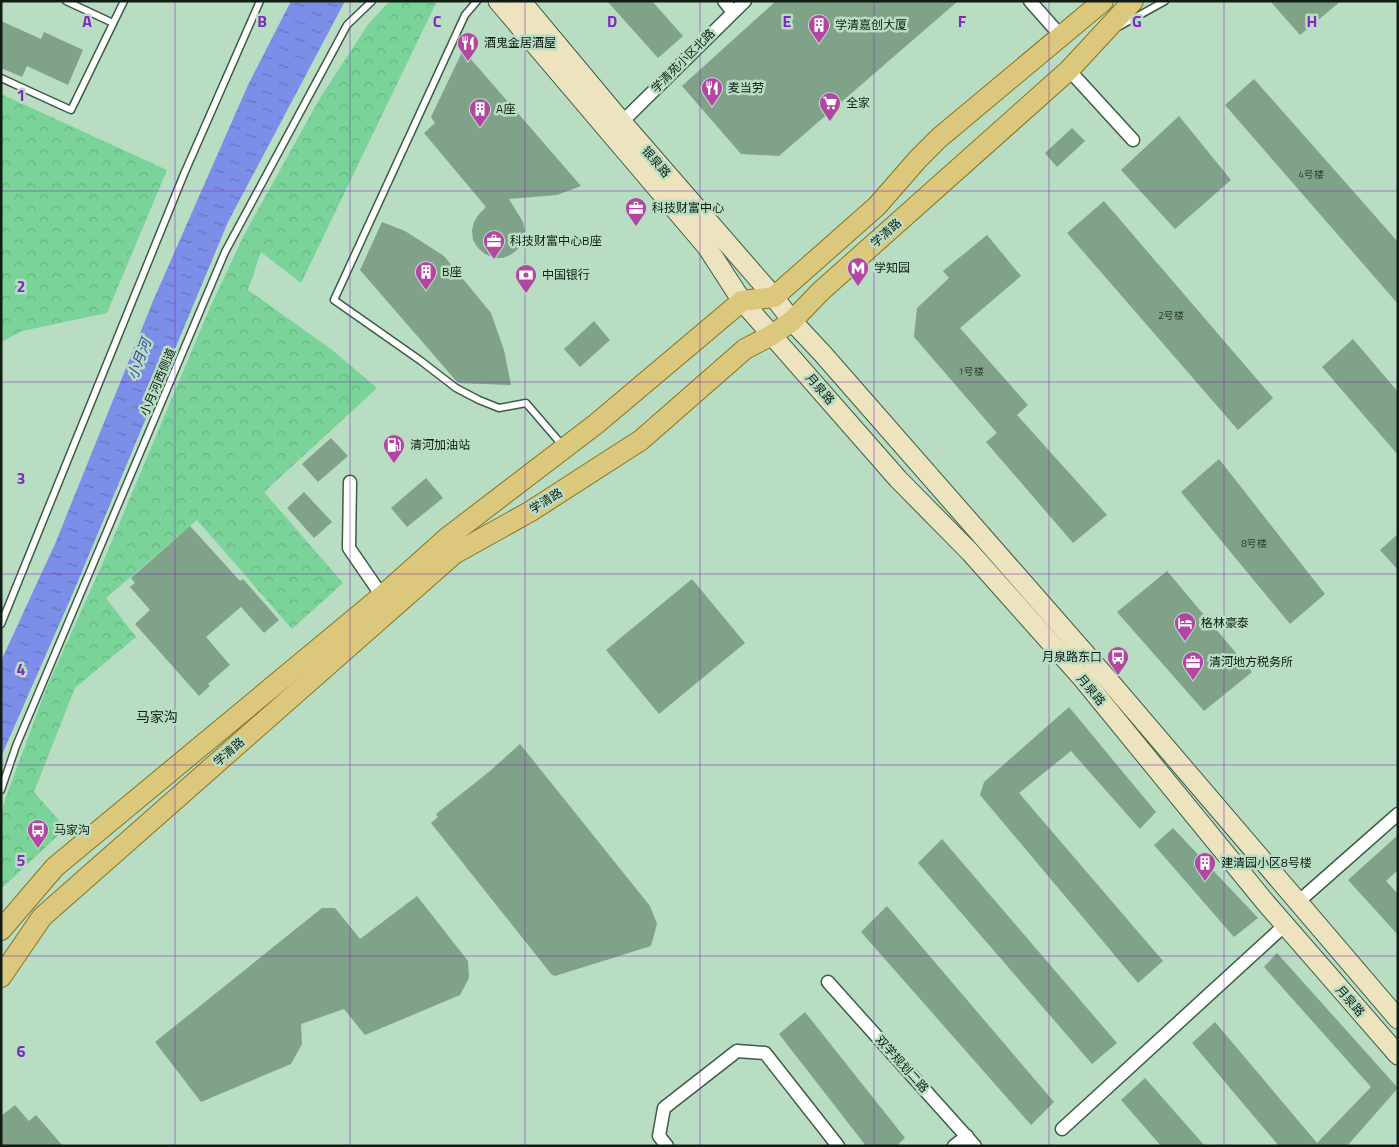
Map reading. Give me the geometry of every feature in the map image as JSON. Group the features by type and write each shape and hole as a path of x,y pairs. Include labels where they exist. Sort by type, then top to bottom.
{"main road":[{"name":"银泉路","path":"498,1 707,247 742,301 772,335"},
{"name":"银泉路","path":"521,1 622,122 774,297 792,321"},
{"name":"学清路","path":"1,977 42,917 454,554 531,511 641,440 745,349 772,335 792,321 822,291 1069,70 1133,1"},
{"path":"742,301 774,297 877,206 939,138 1098,4"},
{"name":"学清路","path":"1,930 55,867 382,596 448,537 596,424 742,301"},
{"name":"月泉路","path":"792,321 1111,683 1398,1019"},
{"name":"月泉路","path":"772,335 898,479 970,552 1083,679 1285,925 1398,1055"}],"street":[{"path":"724,1 733,12"},
{"name":"学清苑小区北路","path":"622,122 745,1"},
{"path":"1030,1 1060,36"},
{"path":"1069,70 1133,140"},
{"path":"350,482 349,548 382,596"},
{"path":"1298,902 1398,814"},
{"path":"1062,1129 1285,925"},
{"name":"双学规划二路","path":"828,982 975,1146"},
{"path":"667,1146 659,1136 664,1108 737,1051 765,1053 838,1146"},
{"path":"954,1146 966,1136"}],"lane":[{"path":"66,1 113,23"},
{"path":"1,78 71,110 124,1"},
{"path":"1,624 184,174 260,1"},
{"name":"小月河西侧道","path":"1,790 16,746 225,252 347,25 372,1"},
{"path":"477,1 465,15 334,300 456,388 500,408 526,403 565,448"},
{"name":"学清路","path":"1102,36 1165,1"}],"green space":[{"path":"390,1 437,1 301,283 261,252 248,290 331,349 377,388 264,492 343,583 292,629 197,520 106,598 136,637 75,688 34,792 66,828 1,889 1,815 6,797 46,689 101,567 208,312 244,235 320,98 369,23"},
{"path":"1,94 167,170 107,313 22,331 1,342"}],"water":[{"name":"小月河","path":"291,1 345,1 228,222 73,593 1,757 1,661 55,544 153,301 248,85"}],"building":[{"path":"607,1 652,1 683,36 658,58"},
{"name":"学清嘉创大厦","path":"776,1 958,1 779,156 741,154 682,86"},
{"path":"1270,1 1341,1 1300,35"},
{"path":"1,21 41,39 44,32 83,50 68,85 27,66 22,77 1,68"},
{"name":"A座","path":"463,50 581,186 557,195 509,199 523,222 525,231 524,240 519,248 503,258 494,258 478,248 473,240 472,230 474,222 486,207 424,133 435,123 431,117"},
{"path":"1254,79 1398,242 1398,304 1225,105"},
{"path":"1179,116 1231,180 1175,229 1121,170"},
{"path":"1072,128 1085,141 1057,167 1045,153"},
{"path":"1104,201 1273,398 1238,430 1067,233"},
{"name":"B座","path":"382,222 405,231 444,256 491,313 504,350 511,385 458,383 360,270"},
{"path":"987,235 1021,276 960,328 1028,405 1017,415 1107,515 1073,543 986,442 997,433 914,337 917,308 949,278 943,271"},
{"path":"594,321 610,340 580,367 564,349"},
{"path":"1353,339 1398,392 1398,455 1322,367"},
{"path":"331,438 348,456 318,482 302,464"},
{"path":"1219,459 1325,594 1290,624 1181,492"},
{"path":"426,478 443,498 407,527 391,508"},
{"path":"304,492 332,522 314,538 287,508"},
{"path":"190,526 240,581 243,579 279,620 264,633 241,607 206,637 230,665 208,684 210,686 199,696 135,624 150,610 130,587 135,583 131,578"},
{"path":"1398,534 1398,570 1380,550"},
{"name":"格林豪泰","path":"1167,571 1252,672 1204,711 1117,612"},
{"path":"692,579 745,643 659,714 606,650"},
{"path":"1069,707 1156,812 1140,829 1071,751 1019,793 1163,961 1138,983 980,795 984,782"},
{"path":"520,744 650,906 657,924 651,946 555,976 552,975 431,823 438,817 436,814 490,771"},
{"name":"建清园小区8号楼","path":"1173,828 1258,918 1234,937 1154,845"},
{"path":"1398,835 1398,870 1386,881 1398,894 1398,935 1348,880"},
{"path":"942,839 1117,1043 1092,1064 918,863"},
{"path":"417,896 468,961 469,978 460,995 365,1035 344,1009 301,1024 302,1044 291,1064 201,1102 155,1042 322,908 335,908 360,939"},
{"path":"887,906 1054,1102 1031,1125 861,932"},
{"path":"1277,953 1398,1088 1347,1146 1279,1146 1192,1043 1215,1022 1317,1143 1371,1087 1264,967"},
{"path":"805,1012 905,1138 896,1146 866,1146 779,1034"},
{"path":"1145,1078 1205,1146 1161,1146 1121,1100"},
{"path":"15,1105 29,1121 36,1115 63,1146 1,1146 1,1116"}],"place":[{"name":"学清嘉创大厦","path":"819,44"},
{"name":"酒鬼金居酒屋","path":"468,62"},
{"name":"麦当劳","path":"712,107"},
{"name":"全家","path":"830,122"},
{"name":"A座","path":"480,128"},
{"name":"科技财富中心","path":"636,227"},
{"name":"科技财富中心B座","path":"494,260"},
{"name":"学知园","path":"858,287"},
{"name":"B座","path":"426,291"},
{"name":"中国银行","path":"526,294"},
{"name":"清河加油站","path":"394,464"},
{"name":"格林豪泰","path":"1185,642"},
{"name":"月泉路东口","path":"1118,676"},
{"name":"清河地方税务所","path":"1193,681"},
{"name":"马家沟","path":"38,849"},
{"name":"建清园小区8号楼","path":"1205,882"}],"district":[{"name":"马家沟","path":"157,717"}]}
